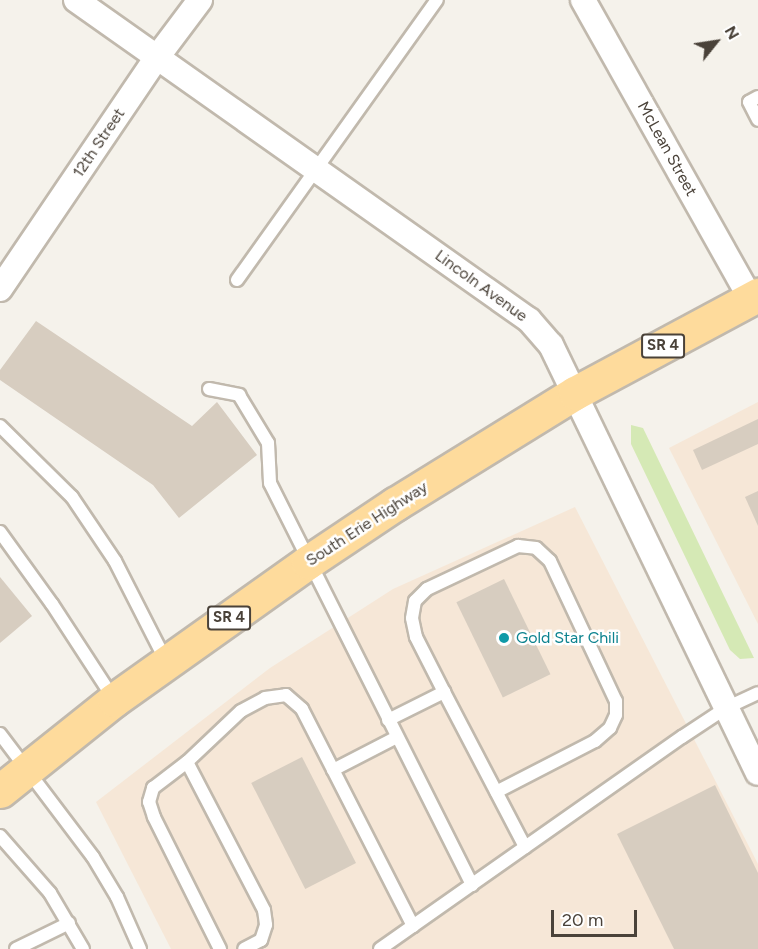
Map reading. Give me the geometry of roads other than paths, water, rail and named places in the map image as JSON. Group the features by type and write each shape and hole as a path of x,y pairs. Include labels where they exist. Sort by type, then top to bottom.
{"main road":[{"name":"South Erie Highway","path":"0,791 114,700 308,562 395,504 575,393 755,298"}],"street":[{"name":"Lincoln Avenue","path":"76,0 529,320 552,345 758,773"},
{"name":"12th Street","path":"0,289 158,56 200,0"},
{"name":"McLean Street","path":"583,0 755,298"}],"lane":[{"path":"237,280 437,0"},
{"path":"758,97 749,102 758,120"},
{"path":"209,389 239,395 268,443 270,483 472,885"},
{"path":"0,426 72,497 116,561 167,662"},
{"path":"0,532 52,604 114,700"},
{"path":"496,792 595,741 610,728 616,716 616,701 550,561 536,548 518,546 427,589 415,601 412,618 416,637 444,692 496,792 525,847"},
{"path":"388,720 444,692"},
{"path":"380,949 726,708 758,693"},
{"path":"220,949 154,817 149,802 153,788 187,762 242,711 265,698 286,695 302,708 413,926"},
{"path":"0,734 93,857 117,897 140,949"},
{"path":"333,770 397,737"},
{"path":"187,762 264,910 266,925 261,940 244,949"},
{"path":"0,836 50,893 83,949"},
{"path":"16,949 69,923"}],"place":[{"name":"Gold Star Chili","path":"504,638"}]}
